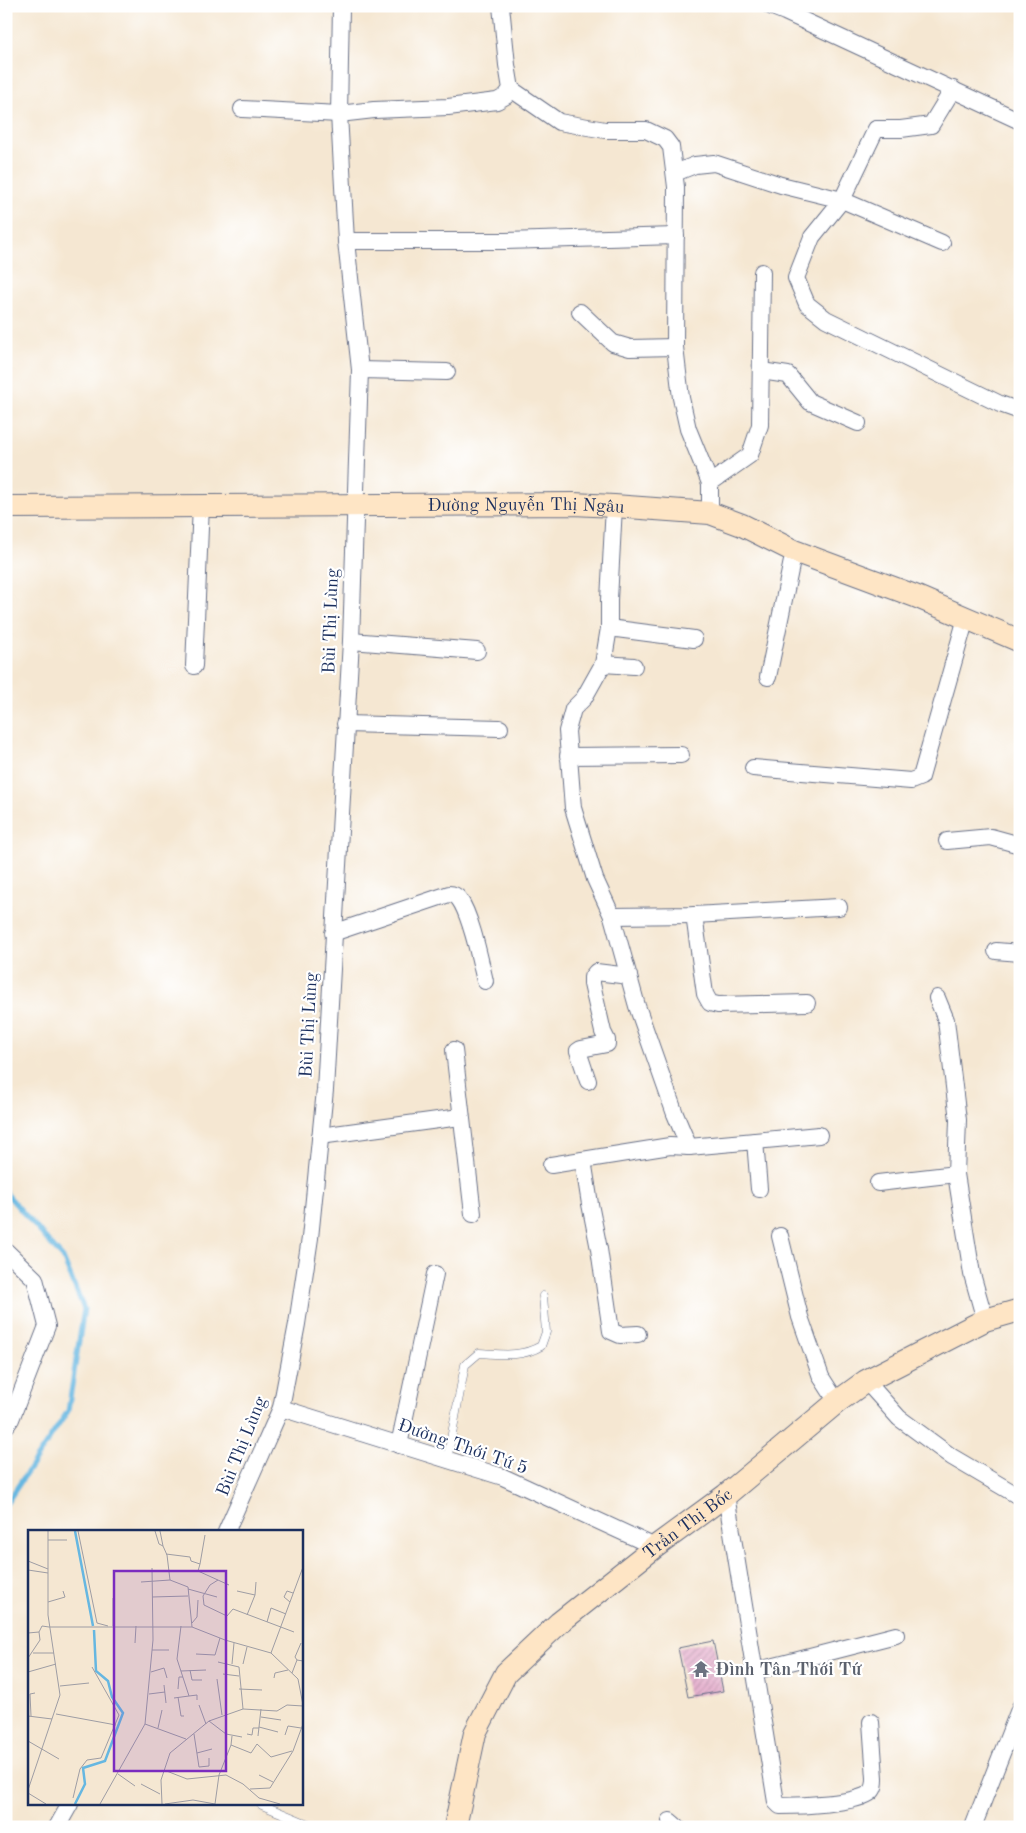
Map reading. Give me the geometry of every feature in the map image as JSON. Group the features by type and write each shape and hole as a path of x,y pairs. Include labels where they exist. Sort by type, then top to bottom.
{"main road":[{"name":"Đường Nguyễn Thị Ngâu","path":"6,507 201,505 354,507 573,504 710,513 742,525 794,551 916,596 1020,641"},
{"name":"Trần Thị Bốc","path":"455,1827 475,1733 506,1673 559,1622 655,1547 726,1495 837,1402 866,1381 985,1320 1020,1310"}],"street":[{"name":"Bùi Thị Lùng","path":"227,1530 281,1408 297,1324 310,1238 324,1090 351,641 360,370 346,241 339,114 341,6"},
{"path":"242,109 339,114 374,110 448,107 496,101 506,96 511,89 501,6"},
{"path":"770,6 1020,121"},
{"path":"511,89 559,122 605,130 646,130 666,139 671,147 675,173 675,347 681,398 688,429 710,483 710,513"},
{"path":"953,89 931,125 901,129 876,129 842,200 812,237 796,278 807,304 826,319 1000,404 1020,411"},
{"path":"675,173 695,165 714,163 781,185 842,200 942,244"},
{"path":"346,241 504,241 676,236"},
{"path":"710,483 750,455 760,425 762,272"},
{"path":"580,312 613,343 630,348 675,347"},
{"path":"360,370 448,372"},
{"path":"761,371 788,374 810,402 858,423"},
{"path":"194,666 201,505"},
{"path":"614,506 609,628 604,664 584,698 573,710 566,732 573,808 595,879 612,916 637,1006 689,1147"},
{"path":"768,677 794,551"},
{"path":"753,768 911,781 921,777 966,618"},
{"path":"609,628 694,639"},
{"path":"351,641 477,651"},
{"path":"604,664 634,666"},
{"path":"345,724 500,728"},
{"path":"568,756 681,755"},
{"path":"947,841 991,837 1020,845"},
{"path":"333,933 448,894 454,894 459,899 468,920 486,981"},
{"path":"612,916 694,915 839,907"},
{"path":"694,915 706,994 710,1003 718,1005 807,1003"},
{"path":"996,951 1020,953"},
{"path":"588,1081 578,1051 607,1044 592,984 592,977 596,972 629,976"},
{"path":"937,998 946,1020 958,1120 956,1174 972,1274 985,1320"},
{"path":"454,1050 472,1214"},
{"path":"320,1136 460,1117"},
{"path":"551,1165 670,1146 689,1147 819,1135"},
{"path":"755,1141 760,1189"},
{"path":"583,1160 611,1330 620,1335 638,1334"},
{"path":"878,1183 956,1174"},
{"path":"780,1236 800,1317 822,1377 837,1402"},
{"path":"6,1251 35,1279 47,1326 8,1421"},
{"path":"399,1445 435,1274"},
{"path":"866,1381 899,1418 952,1457 1020,1497"},
{"name":"Đường Thới Tứ 5","path":"281,1408 503,1477 655,1547"},
{"path":"726,1495 776,1802 780,1806 857,1799 871,1792 875,1785 871,1722"},
{"path":"754,1671 841,1651 896,1635"},
{"path":"973,1827 1020,1707"},
{"path":"56,1827 69,1806"}],"lane":[{"path":"447,1460 464,1365 479,1353 511,1355 530,1353 541,1346 546,1332 543,1296"},
{"path":"264,1806 315,1827"}],"building":[{"name":"Đình Tân Thới Tứ","path":"713,1641 723,1691 688,1697 678,1648"}],"waterway":[{"path":"6,1193 63,1258 84,1309 68,1411 6,1504"}],"place":[{"name":"Đình Tân Thới Tứ","path":"701,1669"}]}
